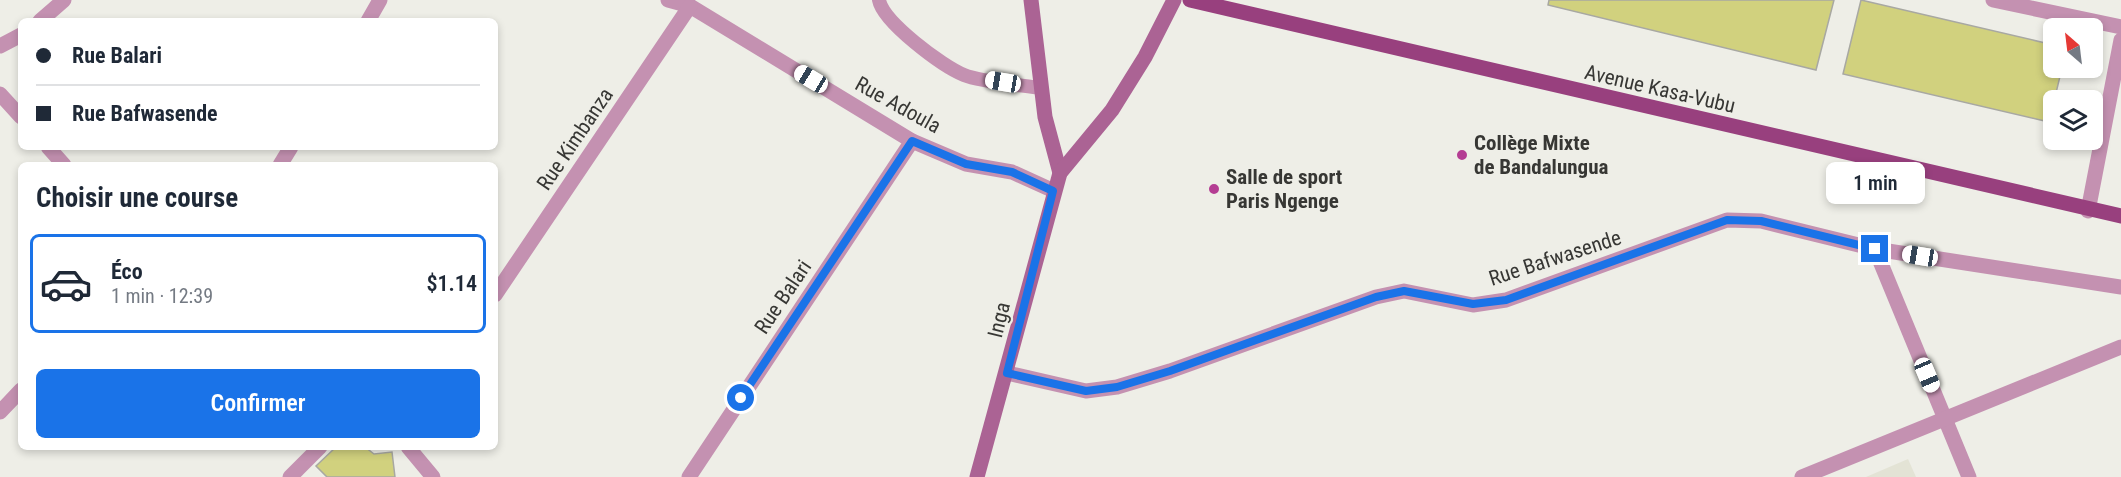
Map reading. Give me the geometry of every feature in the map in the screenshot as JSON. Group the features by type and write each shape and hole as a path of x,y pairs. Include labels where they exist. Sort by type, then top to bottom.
{"main road":[{"name":"Avenue Kasa-Vubu","path":"1190,0 2088,211 2121,216"}],"street":[{"path":"43,18 64,0"},
{"path":"370,18 380,0"},
{"name":"Rue Adoula","path":"668,0 690,6 912,141 966,164 1012,172 1053,191"},
{"path":"1031,0 1045,117 1060,173"},
{"name":"Inga","path":"977,477 1007,373 1053,191 1060,173 1112,110 1145,57 1174,0"},
{"path":"1993,0 2121,27"},
{"name":"Rue Kimbanza","path":"498,291 690,6"},
{"path":"0,46 18,37"},
{"path":"2088,211 2121,40"},
{"path":"0,94 18,114"},
{"name":"Rue Balari","path":"689,477 912,141"},
{"path":"51,150 61,162"},
{"name":"Rue Bafwasende","path":"1007,373 1086,391 1117,387 1170,371 1376,297 1404,291 1473,304 1506,300 1727,220 1761,221 1875,249 2121,287"},
{"path":"1875,249 1969,477"},
{"path":"1802,477 2121,346"},
{"path":"0,412 18,393"},
{"path":"290,477 317,450"},
{"path":"410,450 433,477"}],"lane":[{"path":"879,0 880,8 901,32 964,75 1041,88"}],"shaded area":[{"path":"1908,459 1916,477 1866,477"}],"building":[{"path":"1549,0 1834,0 1816,70 1548,5"},
{"path":"1861,0 2043,42 2043,78 2060,78 2057,90 2043,90 2043,121 1843,74"},
{"path":"333,450 369,450 374,454 392,452 395,477 327,477 316,466"}],"place":[{"name":"Collège Mixte de Bandalungua","path":"1462,155"},
{"name":"Salle de sport Paris Ngenge","path":"1214,189"}],"route":[{"path":"741,398 912,141 966,164 1012,172 1053,191 1007,373 1086,391 1117,387 1170,371 1376,297 1404,291 1473,304 1506,300 1727,220 1761,221 1875,249"}]}
